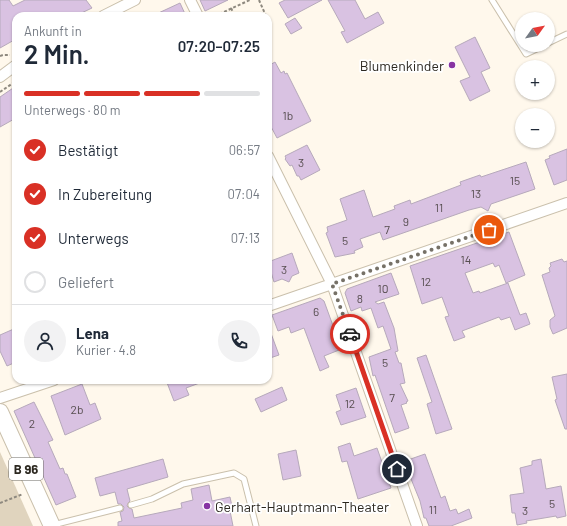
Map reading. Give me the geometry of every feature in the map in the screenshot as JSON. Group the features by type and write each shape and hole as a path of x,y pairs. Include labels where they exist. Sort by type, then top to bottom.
{"main road":[{"name":"B 96","path":"0,412 51,526"}],"street":[{"path":"111,12 135,0"},
{"path":"190,0 196,12"},
{"path":"0,77 12,68"},
{"path":"272,164 332,284 417,526"},
{"path":"272,305 567,203"},
{"path":"0,398 42,384"}],"lane":[{"path":"492,0 515,37"},
{"path":"555,40 567,34"},
{"path":"131,505 152,500 183,484 234,473 244,479 256,526"},
{"path":"51,526 120,508"}],"path":[{"path":"224,12 250,0"},
{"path":"259,0 264,12"},
{"path":"232,8 234,12"},
{"path":"0,503 14,498"}],"shaded area":[{"path":"0,452 33,526 0,526"}],"building":[{"path":"0,0 9,0 13,6 25,0 86,0 92,8 84,12 12,12 12,41 0,48"},
{"path":"200,0 228,0 205,11"},
{"path":"285,0 322,0 288,18 279,3"},
{"path":"328,0 355,0 365,19 378,12 384,23 347,43 341,32 345,31"},
{"path":"180,3 184,12 161,12"},
{"path":"295,18 302,28 291,34 285,24"},
{"path":"475,37 490,68 481,72 490,91 470,101 460,81 470,77 455,47"},
{"path":"275,62 281,73 284,71 285,74 287,73 311,121 277,138 272,129 272,64"},
{"path":"12,89 12,120 0,127 0,97"},
{"path":"307,145 320,170 301,180 299,176 297,176 292,165 290,166 285,159 285,156"},
{"path":"567,149 567,180 554,185 545,160 550,158 549,156"},
{"path":"526,162 535,189 491,204 488,211 481,207 469,210 383,240 380,232 360,239 363,247 354,251 355,253 335,257 326,233 328,232 327,227 347,220 340,199 364,190 373,217 395,209 394,206 410,200 411,204 461,185 460,182 480,175 481,177"},
{"path":"509,232 525,275 506,283 499,265 495,267 493,263 465,273 473,293 479,291 480,293 508,283 520,315 526,313 530,324 515,330 510,317 501,320 499,317 462,331 465,337 454,341 445,317 449,316 442,297 422,304 410,266"},
{"path":"292,253 299,273 292,276 289,282 282,279 274,282 272,275 272,260"},
{"path":"562,259 564,262 567,261 567,328 553,334 550,327 550,320 555,316 542,275 550,272 550,263"},
{"path":"391,273 399,294 375,302 378,304 384,302 394,328 398,351 395,352 399,363 401,363 405,383 400,384 408,401 406,402 407,403 401,405 409,428 395,433 375,375 373,376 369,357 391,349 383,326 378,328 371,308 362,311 361,307 351,311 345,293 347,289"},
{"path":"320,298 324,301 340,345 337,346 339,350 324,356 329,367 320,371 304,328 291,333 289,327 278,331 272,315"},
{"path":"12,330 12,364 7,366 0,351 0,335"},
{"path":"272,336 279,355 272,357"},
{"path":"426,355 452,429 436,434 427,404 432,402 417,358"},
{"path":"567,374 567,429 565,429 555,400 557,399 552,377"},
{"path":"82,384 90,405 95,403 101,419 65,435 51,396"},
{"path":"168,384 197,384 186,388 189,395 174,401"},
{"path":"282,387 287,400 261,412 255,399"},
{"path":"356,388 366,417 341,425 336,412 341,410 336,395"},
{"path":"34,402 53,440 48,442 60,469 63,468 65,474 67,474 76,497 56,505 14,411"},
{"path":"350,443 354,456 377,448 391,488 358,499 347,461 342,462 338,447"},
{"path":"296,450 301,476 283,480 278,454"},
{"path":"425,454 441,498 445,496 450,511 456,509 458,514 469,509 472,518 451,526 429,526 426,518 424,518 420,501 405,461"},
{"name":"Gerhart-Hauptmann-Theater","path":"163,459 168,477 127,489 130,501 127,506 132,509 134,518 182,508 181,503 193,500 191,489 209,485 212,501 230,497 233,511 230,511 233,526 118,526 118,522 122,521 120,512 123,511 124,507 121,504 118,504 115,492 100,496 95,478"},
{"path":"541,459 546,489 561,486 566,516 557,518 556,516 526,521 527,523 517,525 515,513 512,513 510,495 524,493 520,468 532,465 532,461"}],"way so far":[{"path":"350,334 332,284 489,230"}],"place":[{"name":"Blumenkinder","path":"452,65"},
{"name":"Gerhart-Hauptmann-Theater","path":"207,506"}],"route":[{"path":"350,334 397,469"}]}
